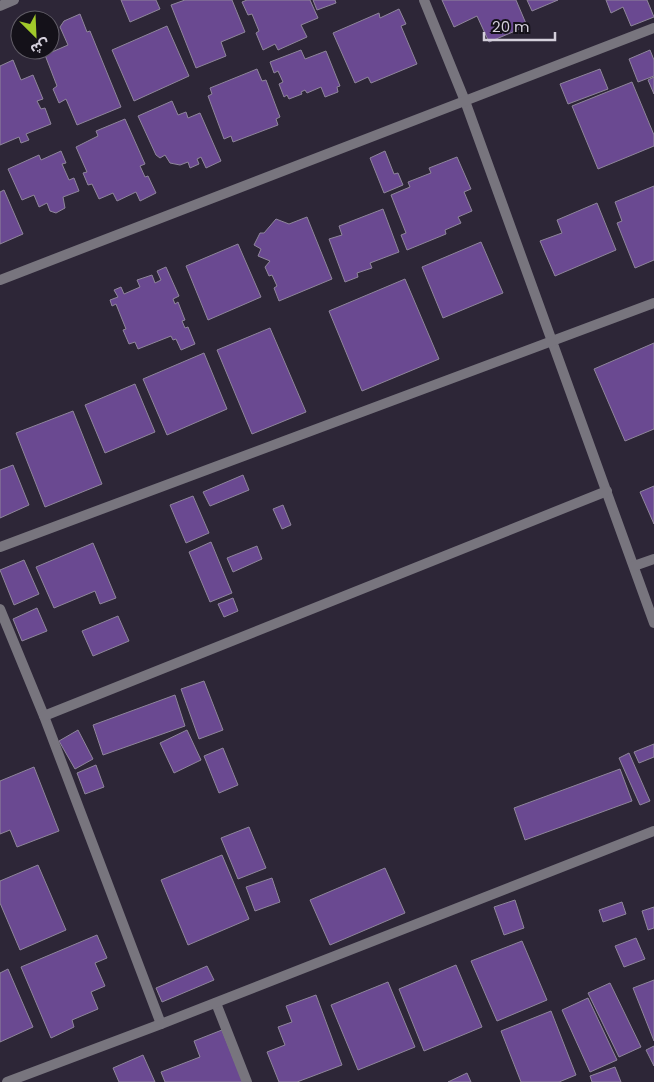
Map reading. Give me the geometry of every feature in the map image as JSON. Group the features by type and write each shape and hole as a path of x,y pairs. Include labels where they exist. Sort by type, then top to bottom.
{"street":[{"path":"0,6 14,0"},
{"path":"424,0 465,101 654,623"},
{"path":"0,280 654,28"},
{"path":"0,547 654,303"},
{"path":"44,716 607,491"},
{"path":"634,566 654,559"},
{"path":"0,610 44,716 161,1024"},
{"path":"7,1082 216,1003 654,831"},
{"path":"216,1003 247,1082"}],"building":[{"path":"121,0 156,0 160,9 130,22"},
{"path":"185,0 232,0 245,32 221,42 226,56 196,68 171,5"},
{"path":"247,0 310,0 318,18 301,25 307,37 278,50 275,44 263,50 256,33 259,31 252,14 248,15 242,2"},
{"path":"313,0 335,0 336,3 317,10"},
{"path":"442,0 516,0 527,26 489,42 477,16 454,27"},
{"path":"527,0 558,0 532,11"},
{"path":"606,0 647,0 654,17 631,26 623,7 611,13"},
{"path":"399,9 406,24 401,26 417,64 371,83 368,77 355,83 333,33 379,13 380,18"},
{"path":"80,14 87,32 90,31 121,107 77,125 66,99 59,103 53,89 57,86 47,60 60,60 60,48 68,45 60,27 64,21"},
{"path":"167,26 189,76 134,101 112,50"},
{"path":"301,50 305,59 326,51 340,86 337,87 338,92 325,97 321,87 307,93 305,90 301,92 302,94 289,99 287,95 284,97 279,84 283,82 278,71 274,73 270,62"},
{"path":"650,50 654,60 654,76 638,82 629,59"},
{"path":"13,60 21,80 33,75 43,99 37,101 41,109 45,108 51,124 26,134 29,140 21,143 19,137 0,145 0,66"},
{"path":"257,69 262,81 266,80 280,117 276,119 278,125 233,142 231,136 224,139 208,96 212,94 210,88"},
{"path":"600,69 608,89 568,104 560,84"},
{"path":"654,77 654,94 648,80"},
{"path":"632,82 654,135 654,146 598,169 572,106"},
{"path":"172,101 178,115 186,112 188,118 200,113 221,161 206,168 201,157 197,159 199,164 190,168 188,162 180,165 170,163 165,155 160,158 156,155 138,116"},
{"path":"125,119 145,164 140,166 145,177 148,176 156,193 140,201 136,192 117,201 113,193 99,199 92,184 88,185 83,173 87,172 76,147 98,136 96,131"},
{"path":"61,151 66,163 62,164 69,180 74,178 79,191 63,197 65,208 56,213 50,211 47,203 39,207 34,195 22,200 8,169 39,155 41,160"},
{"path":"385,151 394,174 398,173 403,185 384,193 370,158"},
{"path":"457,157 471,189 464,192 472,211 458,217 461,223 445,230 446,234 407,250 401,235 406,233 391,195 410,187 408,182 431,173 429,168"},
{"path":"654,186 654,260 635,268 617,223 622,221 615,202"},
{"path":"4,190 23,234 0,244 0,192"},
{"path":"597,203 616,250 555,276 540,241 562,233 557,220"},
{"path":"383,209 399,252 370,263 372,268 357,273 358,277 345,282 329,239 342,235 339,226"},
{"path":"307,217 332,279 279,301 274,288 277,286 272,275 269,276 265,267 270,261 258,256 261,249 254,245 260,233 264,233 276,219 289,224"},
{"path":"481,242 503,293 443,318 422,267"},
{"path":"238,244 261,297 208,320 186,266"},
{"path":"166,267 179,296 173,299 175,304 178,302 185,320 182,321 185,328 188,327 195,344 181,350 176,339 173,340 171,336 138,349 135,342 129,344 123,330 126,329 116,304 112,306 110,300 118,297 114,290 121,287 124,294 140,287 137,280 152,275 155,283 161,280 157,271"},
{"path":"405,279 439,359 362,391 329,311"},
{"path":"270,328 306,412 252,434 217,350"},
{"path":"654,343 654,429 625,441 594,369"},
{"path":"204,353 227,409 167,435 143,379"},
{"path":"135,384 155,432 105,453 85,405"},
{"path":"73,411 102,484 45,507 16,433"},
{"path":"13,465 29,505 0,518 0,470"},
{"path":"243,475 249,490 210,506 203,492"},
{"path":"654,486 654,524 640,492"},
{"path":"193,496 209,533 186,543 170,505"},
{"path":"283,505 291,525 282,529 273,509"},
{"path":"211,542 232,593 210,602 189,552"},
{"path":"93,543 116,598 100,604 95,591 54,608 36,567"},
{"path":"257,546 262,559 233,572 227,558"},
{"path":"24,560 39,594 14,605 0,570"},
{"path":"233,598 238,611 224,617 218,604"},
{"path":"37,608 47,631 22,641 13,619"},
{"path":"118,616 129,641 93,656 82,631"},
{"path":"204,681 223,730 199,739 181,689"},
{"path":"175,695 185,726 103,755 93,725"},
{"path":"78,730 93,759 75,769 59,741"},
{"path":"187,730 201,760 174,773 160,743"},
{"path":"654,744 654,757 639,763 634,752"},
{"path":"223,748 238,785 219,793 204,756"},
{"path":"629,753 650,801 640,805 619,758"},
{"path":"96,765 104,787 85,794 77,773"},
{"path":"34,767 59,831 17,847 10,830 0,834 0,781"},
{"path":"620,769 632,801 525,840 514,808"},
{"path":"249,827 266,868 238,879 221,838"},
{"path":"222,855 249,919 188,945 161,880"},
{"path":"38,865 66,930 20,950 0,903 0,881"},
{"path":"385,868 405,913 330,945 310,900"},
{"path":"272,878 280,902 255,911 246,887"},
{"path":"515,900 524,928 504,935 494,907"},
{"path":"622,902 626,914 603,922 599,910"},
{"path":"654,907 654,928 648,930 642,911"},
{"path":"97,935 107,958 95,963 105,986 91,992 98,1009 72,1020 74,1027 51,1038 21,967"},
{"path":"636,938 645,959 624,967 615,946"},
{"path":"522,941 547,1000 497,1021 471,961"},
{"path":"456,965 482,1027 424,1051 399,989"},
{"path":"207,966 214,980 162,1002 156,988"},
{"path":"8,969 33,1027 0,1042 0,973"},
{"path":"654,980 654,1041 633,988"},
{"path":"388,982 415,1047 358,1070 331,1005"},
{"path":"610,983 641,1047 619,1057 588,993"},
{"path":"316,995 342,1065 297,1082 279,1082 267,1052 285,1045 278,1027 292,1022 286,1006"},
{"path":"588,998 617,1060 590,1072 562,1010"},
{"path":"551,1011 576,1075 559,1082 521,1082 501,1031"},
{"path":"222,1030 243,1082 165,1082 161,1072 200,1057 194,1041"},
{"path":"654,1046 654,1066 646,1050"},
{"path":"143,1055 155,1082 119,1082 113,1068"},
{"path":"615,1067 621,1082 592,1082 590,1076"},
{"path":"467,1073 471,1082 448,1082"}]}
